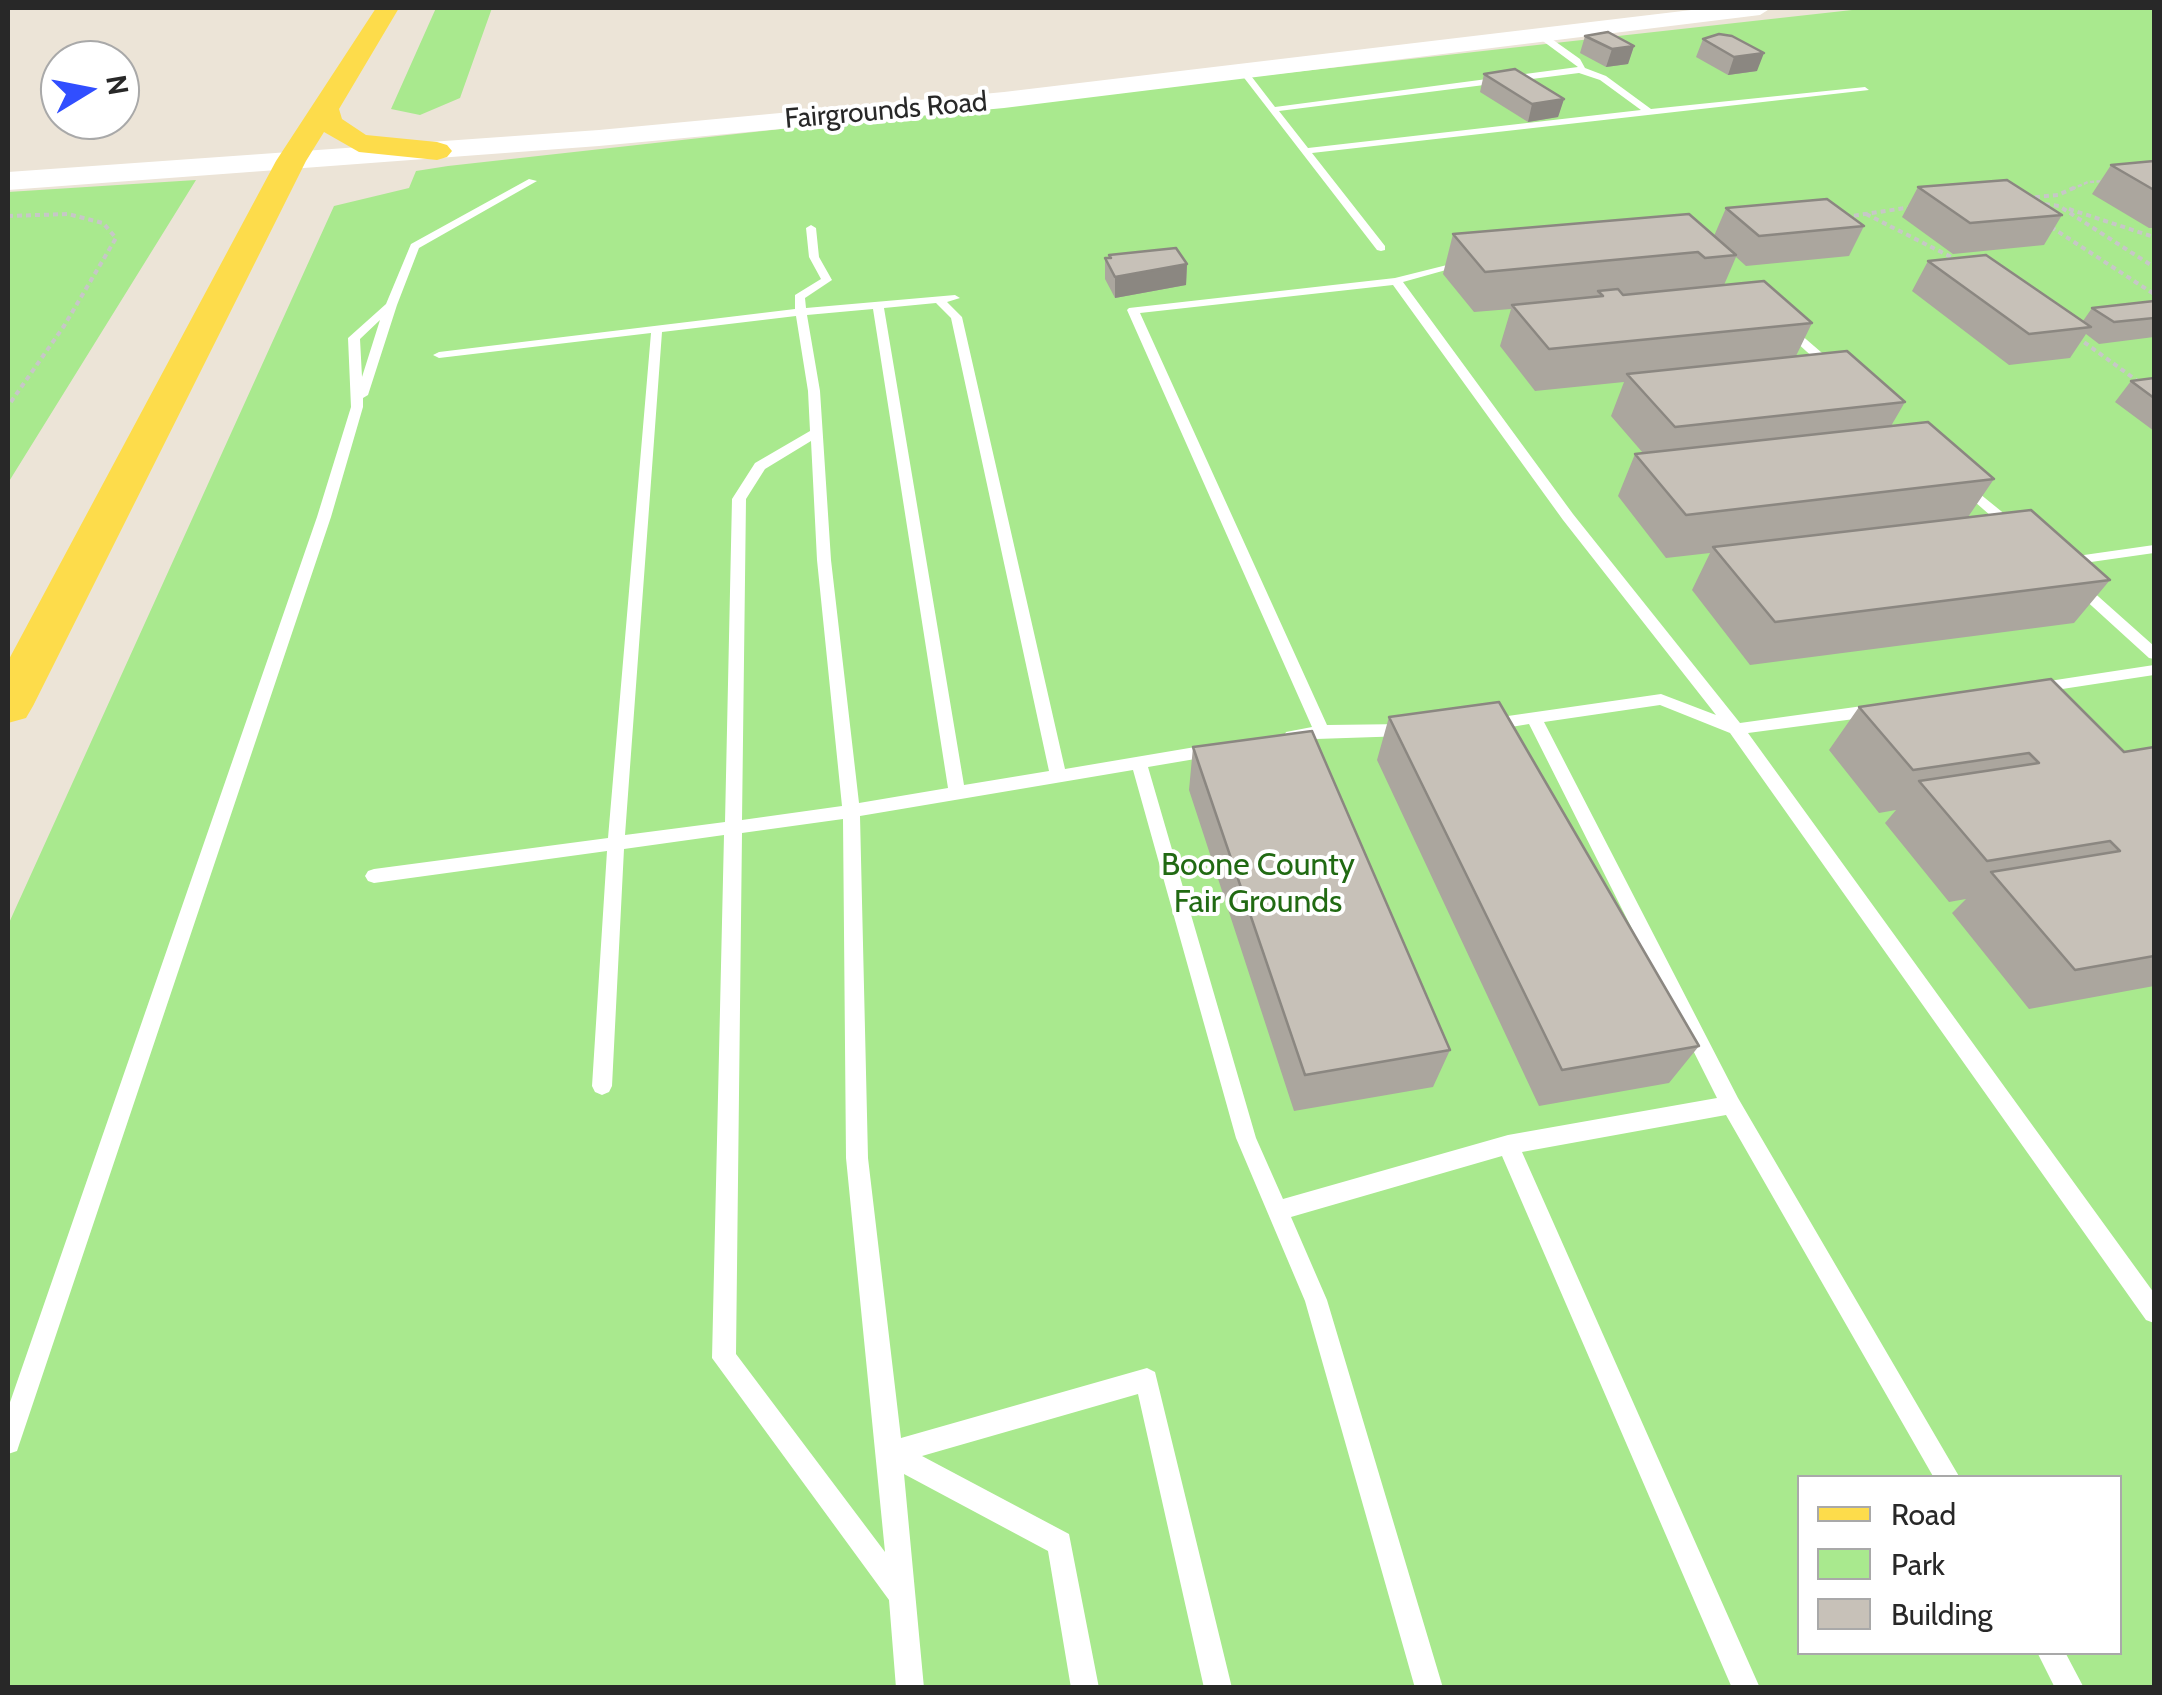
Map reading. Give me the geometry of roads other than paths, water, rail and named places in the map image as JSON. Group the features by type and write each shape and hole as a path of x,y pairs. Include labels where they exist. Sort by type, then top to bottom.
{"main road":[{"path":"8,706 291,161 387,8"},
{"name":"Fairgrounds Road","path":"8,181 437,151 1004,100 1760,8"},
{"path":"291,161 320,64"},
{"path":"325,109 330,123 359,143 437,151"}],"lane":[{"path":"1539,34 1577,61 1580,69"},
{"path":"1276,110 1564,75 1580,69 1603,78 1649,112"},
{"path":"1242,70 1381,248"},
{"path":"1308,151 1865,90"},
{"path":"8,1442 324,517 391,305 415,246 532,180"},
{"path":"811,228 814,257 827,280 798,297 817,432 824,560 851,810 858,1158 890,1453 910,1688"},
{"path":"1322,731 1133,310 1396,281 1477,258"},
{"path":"1396,281 1568,517 1736,729 2154,1312"},
{"path":"439,355 801,312 947,299 956,317 1059,777"},
{"path":"358,407 354,338 391,305"},
{"path":"878,306 957,794"},
{"path":"1780,322 1838,373"},
{"path":"602,1086 616,843 657,329"},
{"path":"817,432 760,466 738,498 724,1358 902,1596"},
{"path":"1952,474 2024,538"},
{"path":"2154,549 2053,563 2154,654"},
{"path":"2017,692 2154,670"},
{"path":"1469,728 1661,699 1736,729 1904,707"},
{"path":"1534,718 1730,1106 1946,1475"},
{"path":"1267,741 1322,731 1416,730"},
{"path":"374,876 851,810 1230,747"},
{"path":"1139,764 1246,1138 1316,1300 1429,1688"},
{"path":"1277,1210 1508,1145 1730,1106"},
{"path":"1508,1145 1746,1688"},
{"path":"890,1453 1147,1380 1218,1688"},
{"path":"890,1453 1060,1543 1085,1688"},
{"path":"2052,1655 2070,1688"}],"park label":[{"name":"Boone County Fair Grounds","path":"1258,884"}]}
